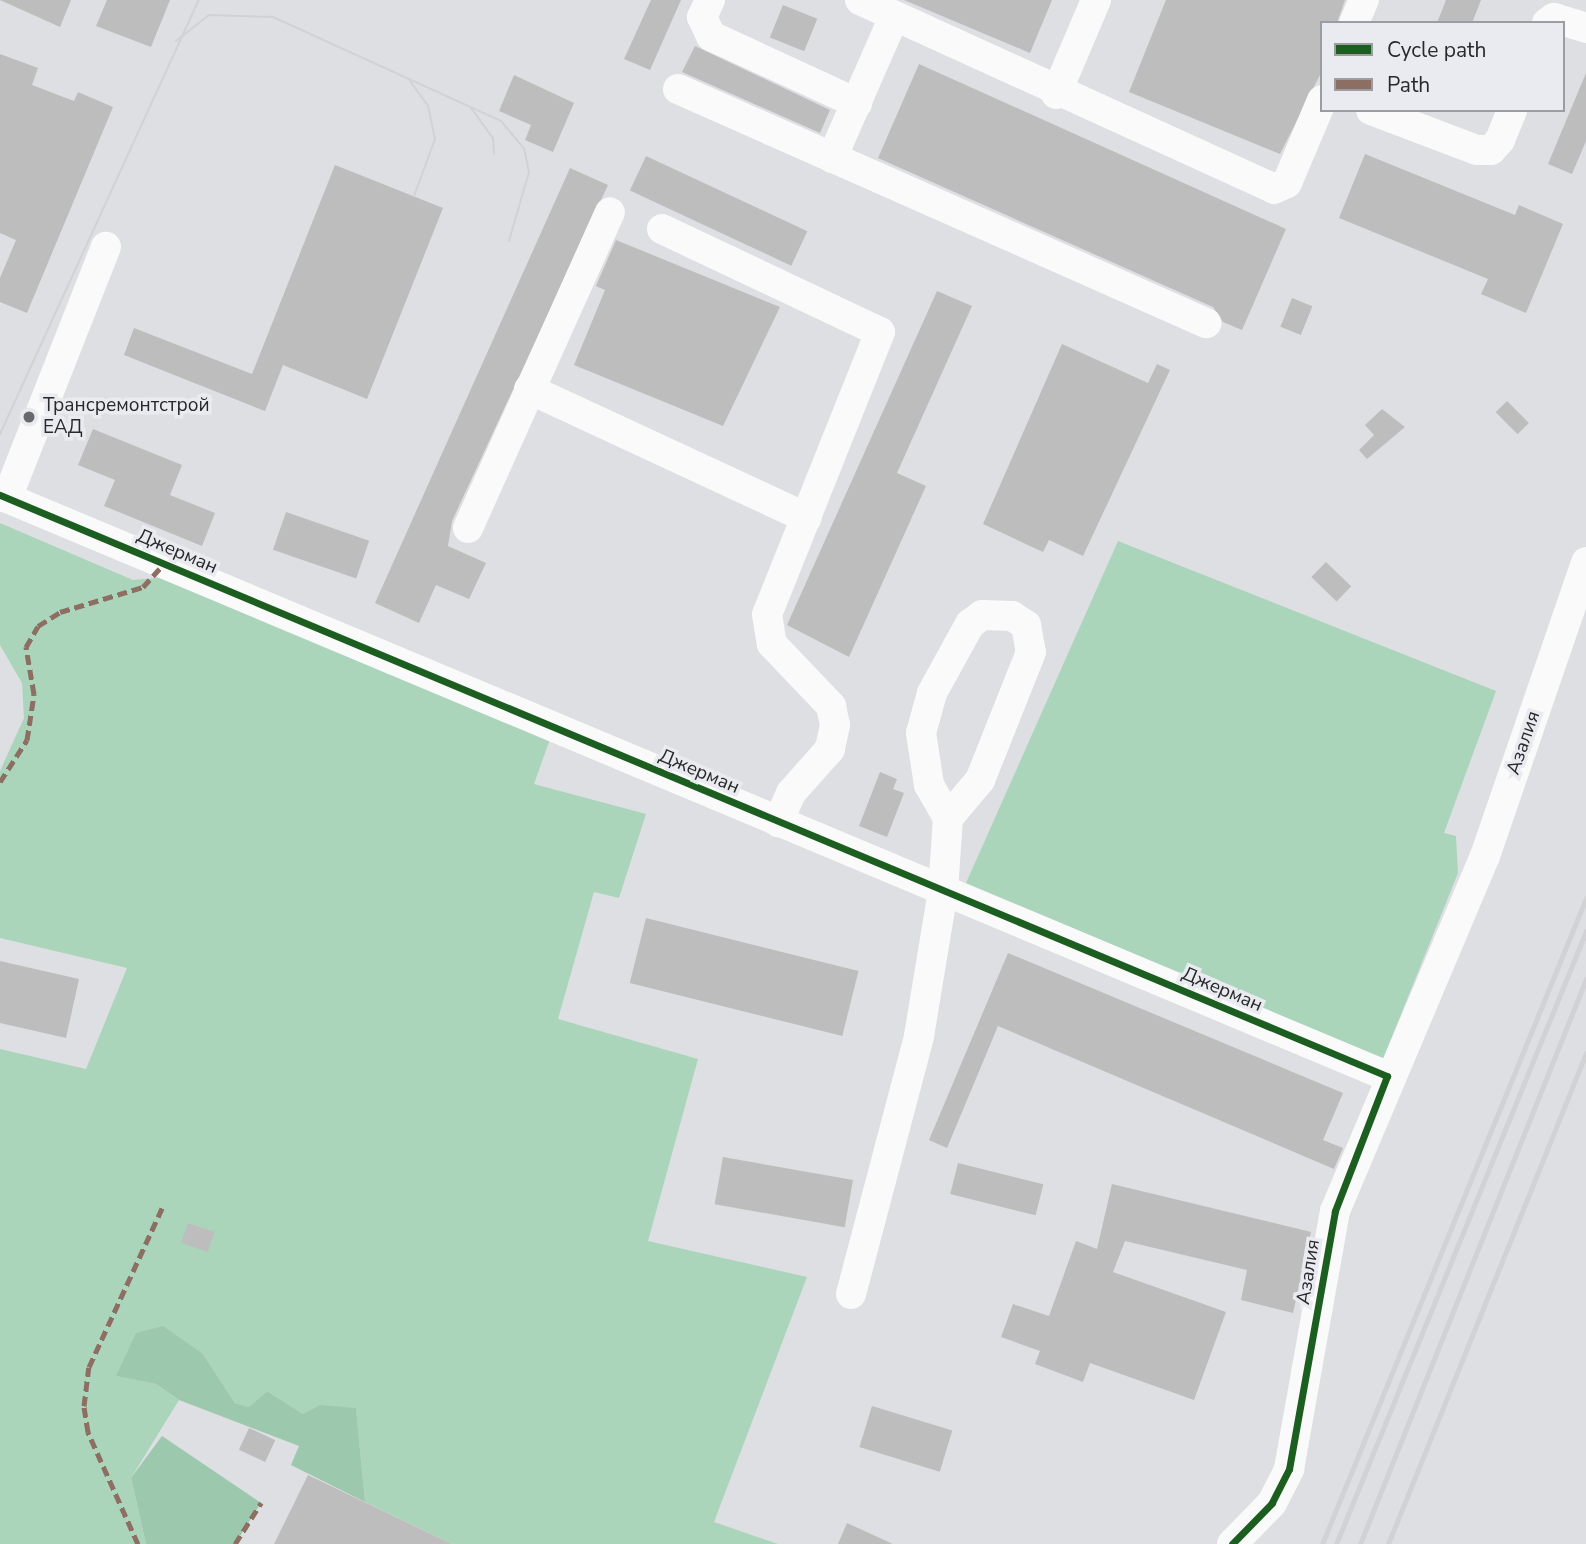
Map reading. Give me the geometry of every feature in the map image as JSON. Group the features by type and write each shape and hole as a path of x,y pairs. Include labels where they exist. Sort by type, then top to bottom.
{"street":[{"path":"710,0 702,17 710,36 857,103"},
{"path":"860,0 893,19 1056,94 1274,189 1287,183 1320,105"},
{"path":"1056,94 1096,0"},
{"path":"1355,21 1364,0"},
{"path":"832,158 893,19"},
{"path":"1565,21 1586,28"},
{"path":"678,89 1206,323"},
{"path":"1376,112 1477,150 1491,150 1500,140 1510,112"},
{"path":"468,528 610,212"},
{"path":"663,229 880,331 767,614 766,631 831,706 835,725 830,749 791,793 778,822"},
{"path":"4,496 106,247"},
{"path":"529,389 807,518"},
{"name":"Джерман","path":"4,496 1387,1076"},
{"name":"Азалия","path":"1232,1544 1272,1503 1289,1469 1335,1211 1387,1076 1485,856 1586,562"},
{"path":"851,1294 919,1036 943,891 948,818 924,766 921,733 932,693 970,624 982,615 1012,617 1026,625 1031,652 979,780 948,818"}],"green space":[{"path":"0,523 133,580 169,577 550,739 534,784 646,814 619,898 594,892 558,1019 698,1059 648,1241 807,1277 714,1522 778,1544 452,1544 365,1502 356,1409 303,1414 267,1391 249,1407 235,1403 203,1354 117,1376 156,1384 179,1400 131,1478 146,1544 0,1544 0,1049 86,1069 127,968 0,938 0,771 24,718 22,683 0,645"},
{"path":"1118,541 1496,691 1444,833 1456,836 1458,873 1383,1059 966,883"},
{"path":"163,1326 203,1354 235,1403 249,1407 267,1391 303,1414 320,1405 356,1408 365,1502 291,1465 299,1446 179,1400 156,1384 116,1376 136,1333"},
{"path":"162,1436 261,1503 235,1544 146,1544 131,1478"}],"building":[{"path":"0,0 71,0 60,27"},
{"path":"107,0 170,0 151,47 96,26"},
{"path":"651,0 681,0 650,70 624,59"},
{"path":"904,0 1052,0 1030,53"},
{"path":"1166,0 1345,0 1338,21 1320,21 1320,75 1280,154 1129,92"},
{"path":"1446,0 1481,0 1473,21 1438,21"},
{"path":"783,5 817,19 804,51 770,37"},
{"path":"695,46 830,110 820,133 682,72"},
{"path":"0,54 38,68 32,85 74,101 78,92 113,107 27,313 0,302 0,278 16,240 0,233"},
{"path":"919,64 1286,229 1242,330 1223,322 1213,307 878,158"},
{"path":"1586,73 1586,141 1572,174 1548,164"},
{"path":"514,75 574,103 553,152 525,140 531,125 499,111"},
{"path":"1365,154 1515,215 1519,205 1563,224 1526,313 1481,294 1488,279 1339,218"},
{"path":"646,156 807,231 791,266 630,190"},
{"path":"335,165 443,208 367,399 283,365 265,411 124,355 134,328 252,374"},
{"path":"570,168 608,185 452,521 448,546 486,563 469,599 436,585 419,623 375,603"},
{"path":"616,240 780,307 723,426 574,365 605,290 596,286"},
{"path":"937,291 972,306 897,473 926,486 849,657 787,625"},
{"path":"1292,298 1312,306 1301,335 1280,327"},
{"path":"1062,344 1148,383 1157,364 1170,370 1083,556 1049,540 1043,552 983,524"},
{"path":"1507,401 1529,423 1518,434 1496,412"},
{"path":"1382,409 1405,427 1367,459 1359,450 1374,435 1365,425"},
{"path":"93,429 182,465 170,495 215,513 202,546 104,506 115,480 78,465"},
{"path":"286,512 369,541 356,578 273,550"},
{"path":"1326,562 1351,586 1337,601 1311,577"},
{"path":"880,772 897,779 893,789 904,793 887,837 859,826"},
{"path":"646,918 858,971 842,1036 630,983"},
{"path":"1008,953 1343,1093 1323,1140 1343,1148 1334,1169 998,1026 947,1148 929,1140"},
{"path":"0,961 79,979 66,1038 0,1023"},
{"path":"723,1157 853,1180 845,1227 715,1204"},
{"path":"958,1163 1043,1184 1036,1215 950,1194"},
{"path":"1112,1184 1311,1232 1293,1313 1241,1300 1247,1270 1125,1241 1113,1272 1226,1312 1194,1400 1090,1363 1083,1382 1035,1364 1040,1351 1001,1337 1013,1304 1049,1316 1076,1241 1097,1249"},
{"path":"188,1223 214,1232 208,1252 181,1243"},
{"path":"872,1406 952,1431 940,1472 859,1447"},
{"path":"249,1428 275,1440 265,1462 239,1450"},
{"path":"308,1475 452,1544 274,1544"},
{"path":"847,1523 893,1544 838,1544"}],"tram line":[{"path":"0,434 199,0"},
{"path":"176,41 209,15 273,17 501,121 524,148 529,172 509,241"},
{"path":"410,81 428,106 435,139 414,196"},
{"path":"471,108 493,138 494,154"}],"railway":[{"path":"1322,1544 1586,898"},
{"path":"1336,1544 1586,931"},
{"path":"1360,1544 1586,979"},
{"path":"1388,1544 1586,1053"}],"marked path":[{"path":"0,782 27,740 34,694 26,647 38,626 60,612 143,587 164,564"},
{"path":"138,1544 88,1432 84,1406 89,1367 164,1204"},
{"path":"235,1544 261,1503"}],"cycle path":[{"path":"0,495 1387,1076 1335,1211 1289,1469 1272,1503 1232,1544"}],"place":[{"name":"Трансремонтстрой ЕАД","path":"29,417"}]}
